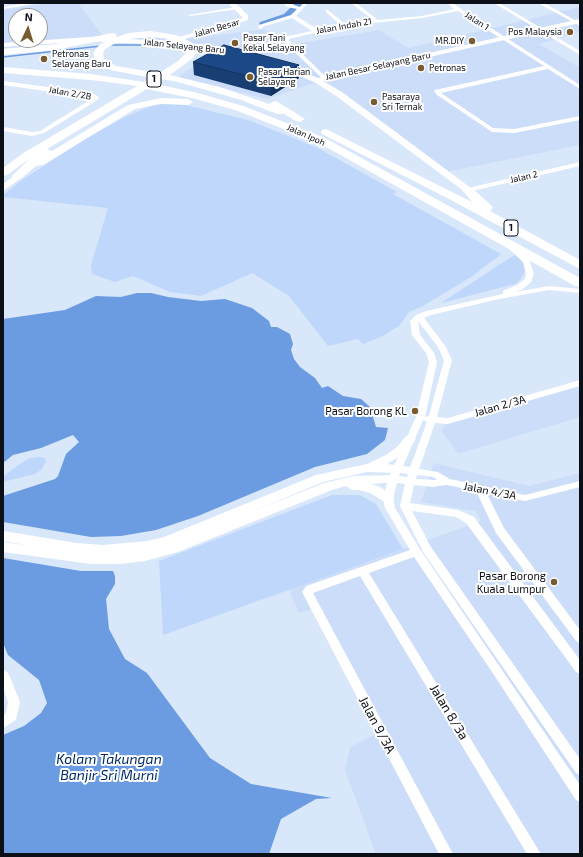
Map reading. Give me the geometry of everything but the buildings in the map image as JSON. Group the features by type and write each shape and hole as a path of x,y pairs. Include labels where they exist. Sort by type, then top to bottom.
{"highway":[{"path":"3,52 55,47 146,30 180,34 192,38 202,46 203,49 201,56 191,64 84,126 29,154"},
{"path":"18,176 34,161 84,126 181,63 190,56 191,48 183,41 173,37 136,35 117,39 102,47 98,53 99,60 114,68 179,79 245,98 281,112"},
{"name":"Jalan Ipoh","path":"3,65 141,77 207,91 281,112 300,119 451,195 580,265"},
{"name":"Jalan Ipoh","path":"3,70 91,77 146,85 214,100 254,114 310,135 580,283"},
{"path":"18,72 85,82 106,95 136,94 140,98 132,107 18,176"},
{"path":"3,173 106,95"},
{"path":"132,107 161,101 184,101 254,114"},
{"path":"269,102 300,119"},
{"path":"269,124 347,155"},
{"path":"451,195 467,197 469,196 468,190"},
{"path":"468,190 474,198 518,232"}],"street":[{"path":"3,8 37,3"},
{"path":"260,28 261,26 293,16 298,8 306,3"},
{"path":"352,3 376,20"},
{"name":"Jalan 1","path":"449,3 505,38"},
{"path":"496,3 580,53"},
{"path":"540,3 578,23"},
{"path":"287,4 298,8"},
{"path":"190,15 234,6"},
{"name":"Jalan Besar","path":"164,43 246,19 246,16 234,6"},
{"name":"Jalan Indah 21","path":"320,79 285,39 316,30 343,25 376,20 422,17 459,9"},
{"path":"328,11 343,25"},
{"path":"293,16 316,30"},
{"name":"Jalan Besar Selayang Baru","path":"320,79 540,30 578,23"},
{"name":"Jalan Selayang Baru","path":"3,44 89,38 215,48 239,53"},
{"path":"505,38 580,86"},
{"path":"280,66 320,79 386,128 395,137 468,190"},
{"path":"549,67 436,91 492,130 502,132 580,118"},
{"name":"Jalan 2/2B","path":"3,83 92,95 96,97 94,100 42,132 32,134 3,129"},
{"name":"Jalan 2","path":"468,190 580,164"},
{"path":"3,188 18,176"},
{"path":"499,297 520,286 528,280 530,274 526,261 507,243"},
{"path":"580,291 549,288 499,297 435,311 419,317 414,321 416,335 430,353 433,362 420,417 396,474 388,499 390,508 416,552 580,796"},
{"path":"419,317 442,348 448,360 432,420 410,482 405,506 427,549 580,769"},
{"name":"Jalan 2/3A","path":"420,417 432,420 448,421 580,383"},
{"path":"3,536 77,548 103,550 147,546 167,541 320,478 367,468 390,458 401,450 410,440"},
{"path":"367,468 396,474"},
{"name":"Jalan 4/3A","path":"396,474 415,471 435,474 448,482 480,490 525,498 580,484"},
{"path":"3,546 91,559 120,559 145,556 173,548 329,486 353,480 396,474"},
{"name":"Jalan 4/3A","path":"396,474 410,482 432,484 448,482"},
{"path":"329,486 359,485 375,490 388,499"},
{"path":"480,490 500,530 580,638"},
{"path":"405,506 458,514 470,520 580,669"},
{"path":"362,570 416,552"},
{"name":"Jalan 9/3A","path":"362,570 310,589 307,592 446,854"},
{"name":"Jalan 8/3a","path":"362,570 534,854"},
{"path":"3,675 14,702 12,716 3,724"}],"shaded area":[{"path":"50,3 78,3 103,36 195,38 266,29 283,46 379,30 408,48 580,7 580,32 539,44 580,68 580,145 441,173 343,99 314,83 267,99 178,77 206,58 209,50 102,41 48,45 48,8 16,8"},
{"path":"8,9 8,48 3,48 3,10"},
{"path":"156,104 181,104 248,120 316,147 397,192 393,194 501,254 471,277 423,306 409,312 400,325 383,336 363,344 358,339 328,346 289,296 252,273 201,296 170,292 133,276 115,282 92,274 91,265 108,208 3,197 3,195 22,180 90,136 127,116"},
{"path":"516,254 523,263 525,271 521,279 515,284 441,303"},
{"path":"580,385 580,417 461,453 457,452 441,430 448,423"},
{"path":"30,458 45,458 46,461 42,469 35,474 3,482 3,477 17,466"},
{"path":"434,463 529,486 580,473 580,854 376,854 345,770 350,747 376,734 311,609 299,613 289,590 481,521 475,511 421,502"},
{"path":"332,495 360,495 376,504 403,549 163,635 159,561"}],"water":[{"path":"137,293 151,293 168,297 201,301 225,299 252,308 269,321 271,327 277,327 290,334 293,344 291,350 294,359 300,367 315,378 322,388 328,386 343,396 361,399 370,407 376,427 388,428 385,440 367,454 315,467 198,516 156,530 121,536 91,537 3,522 3,496 55,479 58,476 66,454 79,442 73,435 41,448 13,455 3,463 3,319 65,310 96,296 121,297"},
{"name":"Kolam Takungan Banjir Sri Murni","path":"3,558 81,571 113,571 115,576 115,584 106,599 109,629 125,659 147,673 210,758 251,784 332,798 316,799 281,819 269,854 3,854 3,735 24,726 41,713 47,703 39,680 8,655 3,643"}],"waterway":[{"path":"263,24 287,16 300,3"},
{"path":"110,45 141,45"},
{"path":"3,57 101,46"}],"place":[{"name":"Pos Malaysia","path":"570,32"},
{"name":"MR.DIY","path":"472,41"},
{"name":"Pasar Tani Kekal Selayang","path":"235,43"},
{"name":"Petronas Selayang Baru","path":"44,59"},
{"name":"Petronas","path":"421,68"},
{"name":"Pasar Harian Selayang","path":"250,77"},
{"name":"Pasaraya Sri Ternak","path":"374,102"},
{"name":"Pasar Borong KL","path":"415,411"},
{"name":"Pasar Borong Kuala Lumpur","path":"554,582"}]}
